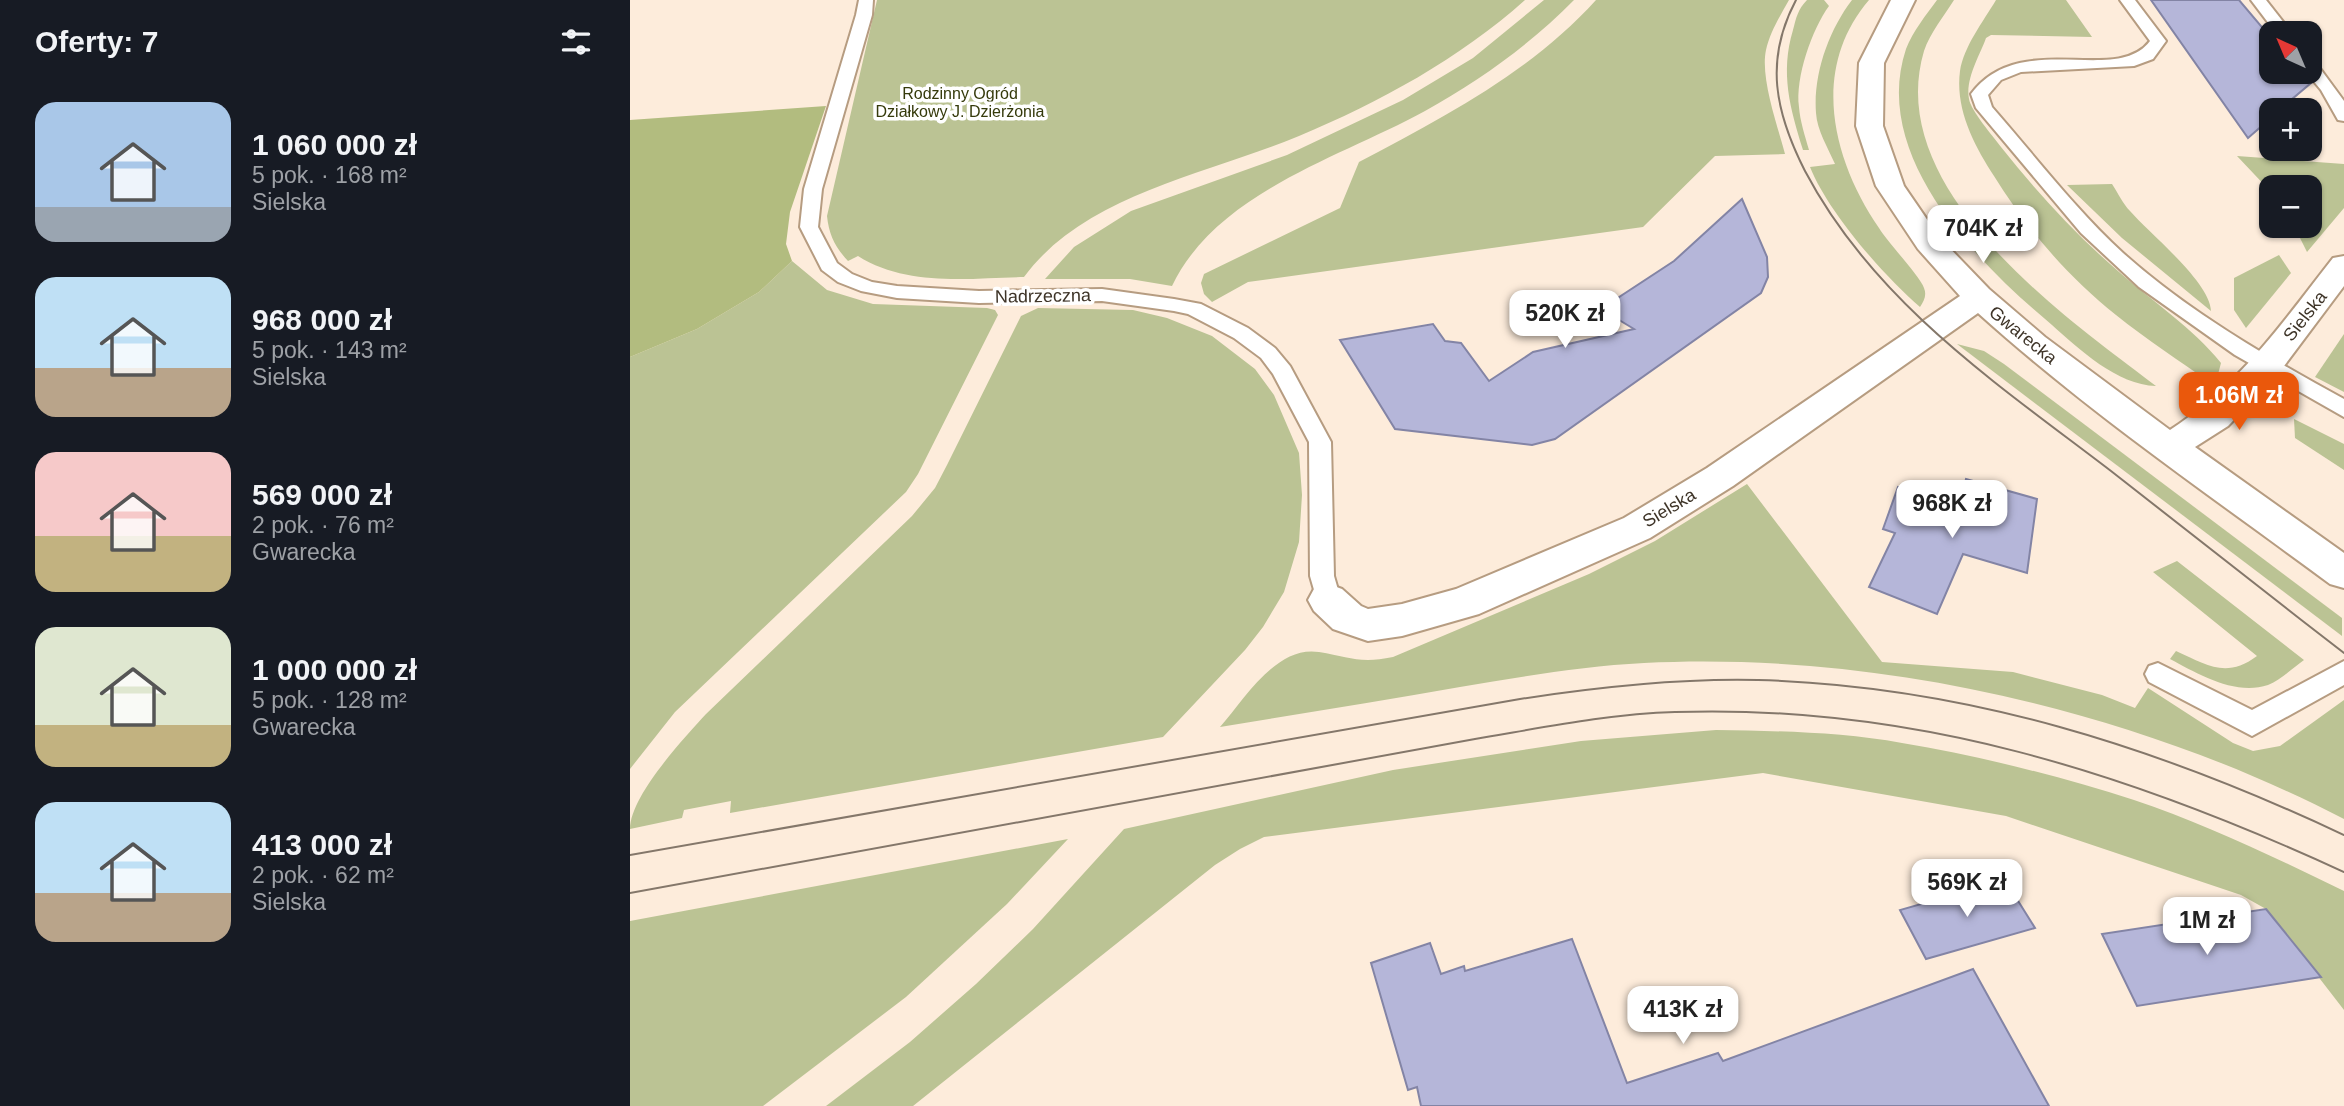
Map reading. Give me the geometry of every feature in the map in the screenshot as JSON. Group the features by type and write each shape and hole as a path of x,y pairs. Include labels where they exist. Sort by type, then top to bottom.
{"street":[{"name":"Gwarecka","path":"1903,0 1882,35 1871,64 1867,91 1867,122 1875,151 1893,191 1922,236 1978,298 2073,376 2344,573"},
{"name":"Sielska","path":"2170,447 2216,416 2266,366 2344,265"},
{"name":"Sielska","path":"1328,600 1347,618 1368,625 1402,620 1465,603 1637,528 1720,477 1978,298"}],"lane":[{"name":"Nadrzeczna","path":"866,0 813,189 809,227 829,266 845,278 868,287 897,292 979,297 1102,295 1174,305 1194,309 1241,333 1268,353 1282,370 1320,442 1322,576 1328,600"},
{"path":"2127,0 2158,41 2155,50 2143,59 2125,63 2026,65 2007,71 1985,83 1979,94 1984,108 2090,230 2155,289 2266,366 2344,409"},
{"path":"2258,0 2275,21"},
{"path":"2322,81 2344,116"},
{"path":"2158,674 2252,724 2344,673"}],"green space":[{"name":"Rodzinny Ogród Działkowy J. Dzierżonia","path":"877,0 1525,0 1446,60 1389,94 1299,136 1189,175 1114,206 1080,225 1050,249 1024,277 960,279 917,277 877,266 858,256 848,261 836,246 829,229 827,216"},
{"path":"1544,0 1574,0 1522,47 1465,87 1425,111 1283,181 1249,202 1218,226 1192,253 1172,286 1130,279 1045,279 1074,247 1131,211 1287,155 1403,100 1473,58"},
{"path":"1596,0 1789,0 1770,37 1765,61 1771,102 1785,154 1715,156 1643,227 1248,282 1212,302 1204,294 1201,283 1204,274 1340,208 1359,162 1454,110 1515,71 1571,26"},
{"path":"1807,0 1824,0 1829,6 1811,40 1802,68 1798,95 1809,150 1803,150 1788,90 1787,61 1796,18"},
{"path":"1852,0 1869,0 1851,27 1839,55 1834,84 1834,114 1840,144 1849,173 1863,201 1883,234 1924,288 1925,298 1920,307 1890,278 1843,223 1818,185 1810,167 1835,164 1817,119 1817,83 1824,53 1836,25"},
{"path":"1937,0 1954,0 1933,31 1924,51 1918,102 1930,152 1955,199 1989,244 2030,285 2074,323 2156,386 2141,384 2113,373 2074,345 2023,300 1964,239 1938,205 1917,168 1903,129 1899,89 1906,49"},
{"path":"1996,0 2066,0 2092,37 1991,35 1986,38 1969,83 1969,99 1974,110 2014,163 2071,227 2210,350 2221,363 2217,378 2212,384 2128,324 2081,284 2049,251 2020,215 1980,152 1963,113 1960,71 1970,43"},
{"path":"826,106 790,212 786,244 792,261 759,292 697,329 630,357 630,120"},
{"path":"2237,156 2259,158 2259,161 2344,164 2344,208 2322,234 2322,175 2259,175 2259,179"},
{"path":"2112,184 2127,208 2201,286 2211,311 2122,238 2067,185"},
{"path":"2300,238 2319,238 2307,252"},
{"path":"2279,255 2291,273 2246,328 2234,310 2234,278"},
{"path":"792,261 827,290 873,304 987,308 995,310 998,315 918,474 906,492 675,712 630,769 630,357 697,329 759,292"},
{"path":"1038,308 1133,310 1167,318 1212,336 1255,369 1274,395 1299,453 1302,495 1299,542 1284,592 1263,627 1245,650 1163,737 730,813 731,801 684,810 682,818 630,829 632,816 648,784 696,724 912,516 935,488 1021,316"},
{"path":"2344,334 2344,392 2315,377"},
{"path":"1957,344 1984,351 2004,364 2342,618 2342,636"},
{"path":"2294,419 2344,444 2344,470 2295,438"},
{"path":"1747,484 1882,662 2013,672 2102,695 2135,708 2148,688 2233,743 2253,751 2280,746 2344,700 2344,819 2264,781 2180,747 2093,719 2004,696 1913,679 1823,667 1733,662 1644,663 1598,667 1506,679 1220,727 1262,677 1289,657 1303,652 1319,652 1363,660 1393,657 1589,574 1655,541"},
{"path":"2177,561 2304,660 2268,685 2243,688 2217,682 2170,659 2176,651 2207,665 2226,668 2236,667 2257,656 2153,572"},
{"path":"1716,730 1856,736 1990,760 2134,800 2240,842 2344,891 2344,1010 2266,909 2241,895 2006,816 1763,773 1264,837 1215,865 913,1106 826,1106 910,1042 976,984 1033,929 1124,829 1393,770 1581,741"},
{"path":"1068,839 1007,904 906,997 763,1106 630,1106 630,921"}],"building":[{"path":"2151,0 2239,0 2259,24 2259,84 2310,84 2293,98 2259,98 2259,128 2248,138"},
{"path":"1742,199 1767,257 1768,277 1761,293 1555,439 1532,445 1395,429 1340,340 1433,324 1445,341 1461,343 1489,381 1533,352 1634,329 1601,309 1674,261"},
{"path":"1966,479 2037,499 2027,573 1963,554 1937,614 1869,587 1895,533 1883,529 1898,487 1959,505"},
{"path":"2005,880 2035,928 1926,959 1900,910"},
{"path":"2266,909 2321,977 2137,1006 2102,934"},
{"path":"1572,939 1627,1083 1718,1053 1723,1061 1973,969 2049,1106 1421,1106 1417,1087 1408,1090 1371,963 1430,943 1441,974 1464,966 1465,971"}],"tram line":[{"path":"1796,0 1786,22 1777,65 1777,86 1786,128 1805,171 1833,218 1866,261 1902,300 1982,372 2344,653"},
{"path":"630,855 1520,699 1638,684 1698,680 1758,680 1835,685 1911,694 1986,708 2059,727 2203,774 2344,835"},
{"path":"630,893 1550,726 1675,712 1764,713 1850,720 1935,733 2018,752 2101,776 2182,804 2344,872"}]}
